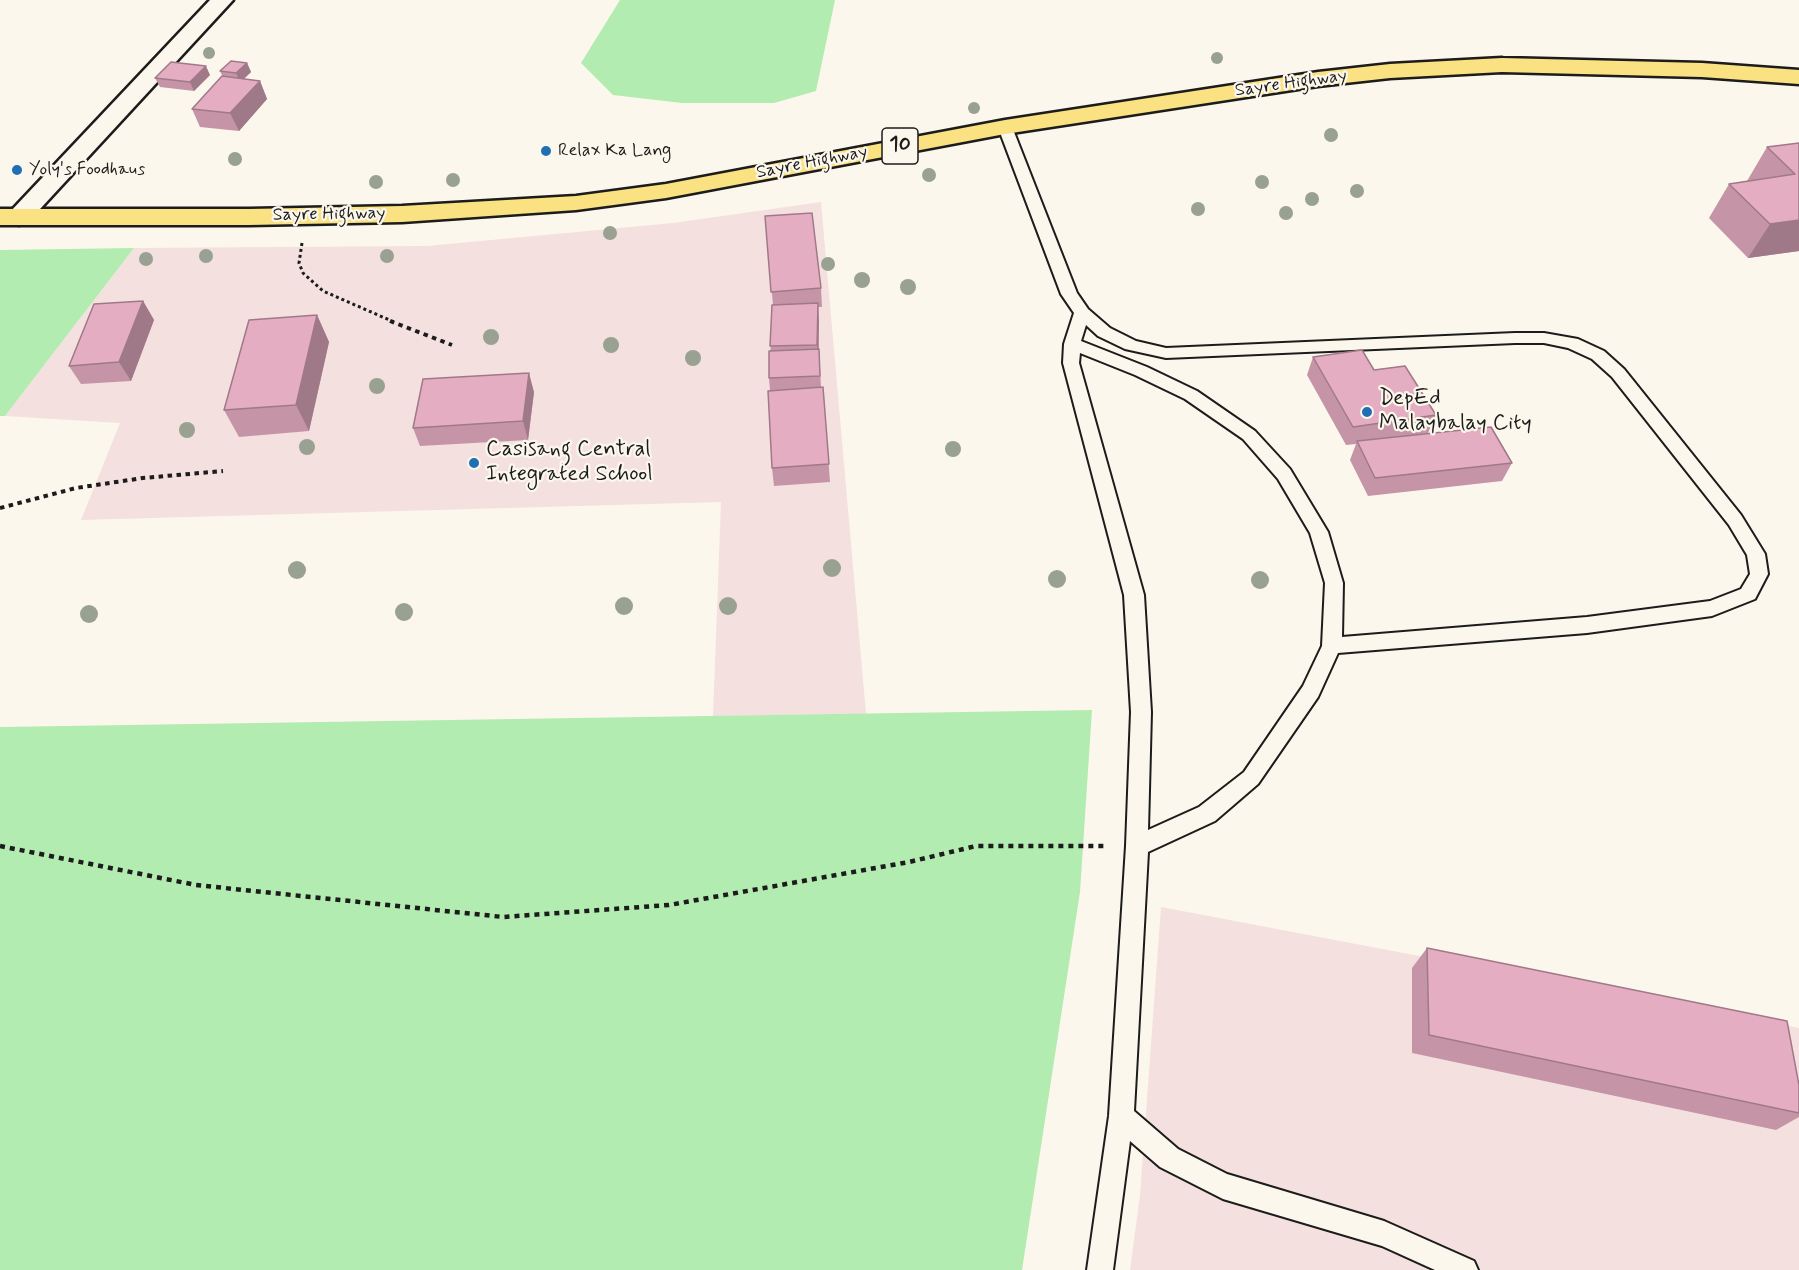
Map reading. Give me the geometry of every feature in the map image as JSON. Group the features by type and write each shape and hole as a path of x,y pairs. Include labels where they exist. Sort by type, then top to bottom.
{"highway":[{"name":"Sayre Highway","path":"10,217 313,216 462,211 587,201 666,191 1005,127 1318,79 1424,69 1502,65 1605,67 1702,70 1799,77"}],"street":[{"path":"10,217 222,0"}],"lane":[{"path":"1005,127 1070,294 1082,313 1104,332 1131,345 1166,352 1515,338 1544,338 1572,343 1598,355 1618,373 1735,520 1756,554 1759,574 1748,594 1712,608 1587,625 1332,646"},
{"path":"1082,313 1071,344 1071,363 1134,595 1141,712 1137,846 1121,1116 1100,1270"},
{"path":"1071,344 1141,371 1191,395 1249,435 1284,474 1318,532 1334,583 1332,646 1311,691 1251,778 1207,814 1137,846"},
{"path":"1121,1116 1169,1158 1223,1186 1384,1234 1465,1270"}],"path":[{"path":"313,216 302,244 299,263 303,273 322,291 357,308 452,345"},
{"path":"0,508 76,488 143,478 223,471"},
{"path":"0,846 196,885 503,917 669,904 909,862 976,846 1137,846"}],"shaded area":[{"name":"Casisang Central Integrated School","path":"821,202 866,714 713,716 721,502 81,520 120,423 5,416 134,248 427,246 673,223"},
{"path":"1161,907 1799,1028 1799,1270 1130,1270 1140,1195"}],"green space":[{"path":"620,0 835,0 816,91 774,103 682,103 613,95 581,63"},
{"path":"134,248 5,416 0,416 0,250"},
{"path":"1092,710 1080,892 1022,1270 0,1270 0,727"}],"building":[{"path":"231,61 247,63 236,73 220,71"},
{"path":"171,62 206,66 190,82 155,78"},
{"path":"222,76 260,81 230,113 192,109"},
{"path":"1799,143 1799,220 1770,224 1729,184 1795,174 1767,147"},
{"path":"812,213 821,288 771,292 765,216"},
{"path":"143,301 119,362 69,366 94,304"},
{"path":"818,303 817,345 770,346 772,305"},
{"path":"317,315 296,405 224,410 249,320"},
{"path":"819,349 820,376 769,378 769,351"},
{"path":"1362,350 1374,370 1405,366 1436,415 1353,427 1313,357"},
{"path":"529,373 523,421 413,428 423,379"},
{"path":"823,387 829,464 772,468 768,391"},
{"path":"1491,427 1512,463 1375,478 1357,441"},
{"path":"1427,948 1787,1021 1799,1085 1799,1113 1429,1035"}],"place":[{"name":"Relax Ka Lang","path":"546,151"},
{"name":"Yoly's Foodhaus","path":"17,170"},
{"name":"DepEd Malaybalay City","path":"1367,412"},
{"name":"Casisang Central Integrated School","path":"474,463"}]}
